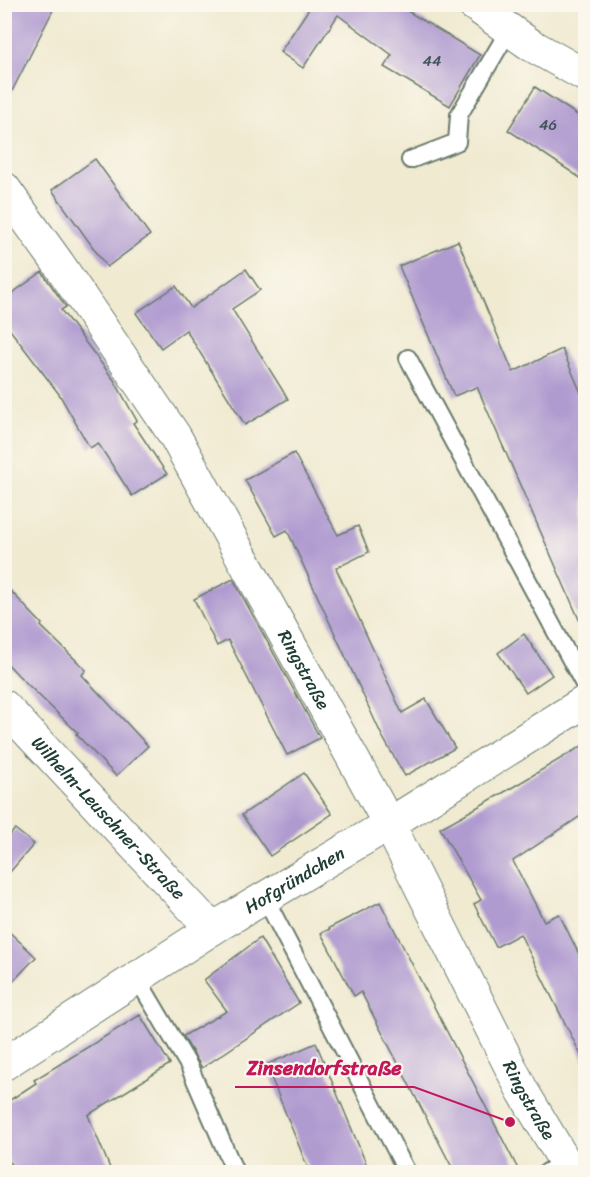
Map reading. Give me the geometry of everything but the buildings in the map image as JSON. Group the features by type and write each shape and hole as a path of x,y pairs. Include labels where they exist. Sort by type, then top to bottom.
{"street":[{"path":"473,4 531,45 585,76"},
{"name":"Ringstraße","path":"4,188 58,263 175,436 389,824 561,1169"},
{"name":"Hofgründchen","path":"4,1064 212,929 389,824 585,701"},
{"name":"Wilhelm-Leuschner-Straße","path":"4,706 212,929"}],"lane":[{"path":"410,160 457,142 459,115 509,30"},
{"path":"408,358 585,688"},
{"path":"265,898 406,1173"},
{"path":"137,978 189,1066 235,1173"}],"place":[{"name":"Zinsendorfstraße","path":"510,1122"}]}
